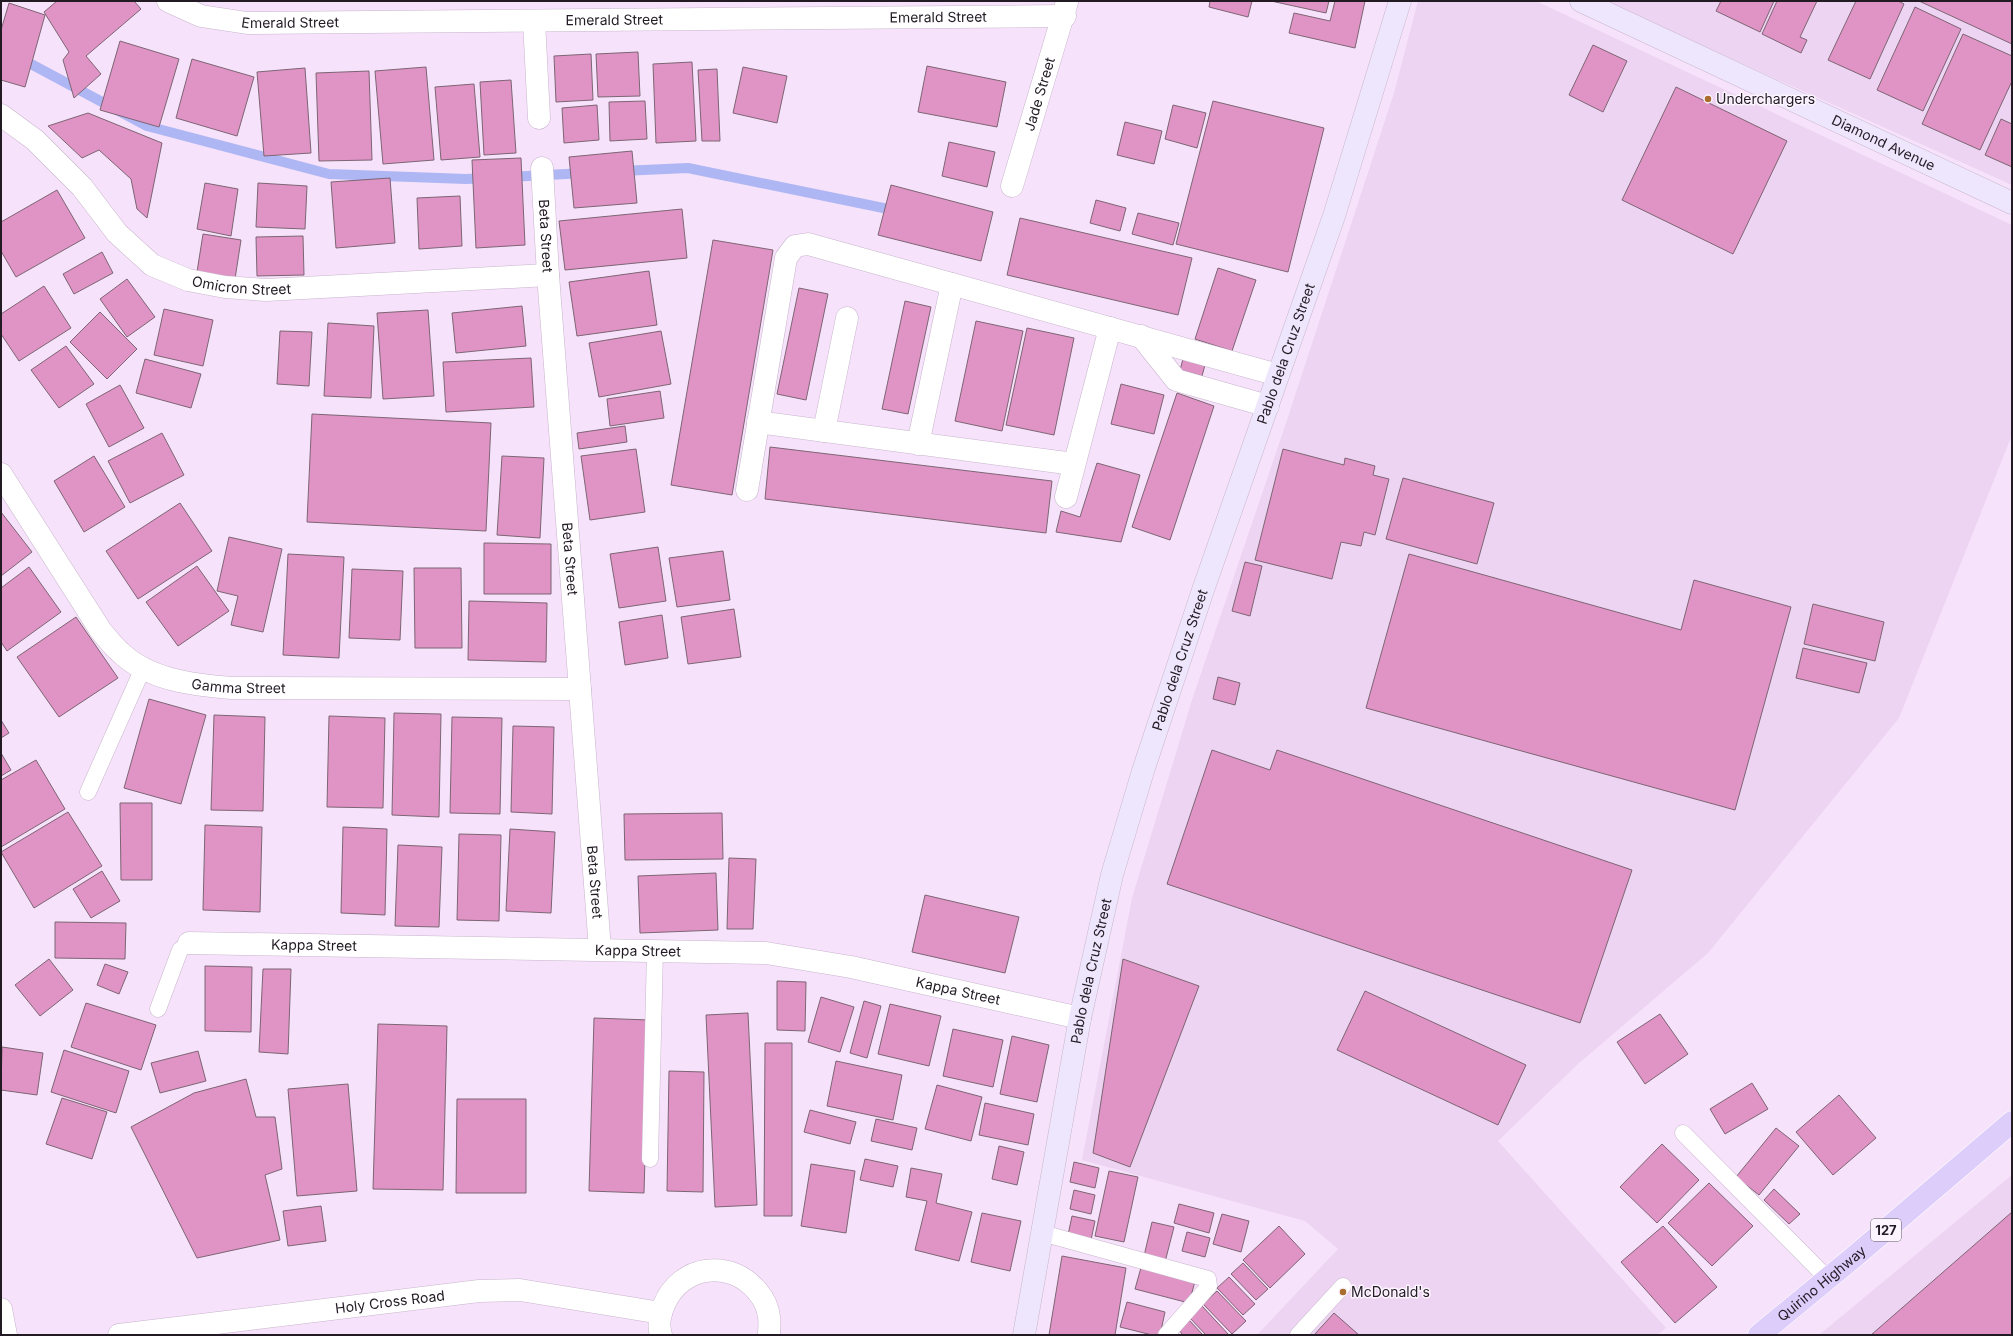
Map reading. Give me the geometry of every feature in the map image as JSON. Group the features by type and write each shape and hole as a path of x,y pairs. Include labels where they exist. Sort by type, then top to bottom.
{"main road":[{"name":"Quirino Highway","path":"1758,1335 1828,1279 2012,1122"}],"street":[{"name":"Emerald Street","path":"168,1 201,16 247,23 534,20 1066,8"},
{"name":"Pablo dela Cruz Street","path":"1024,1335 1080,1018 1112,875 1140,778 1334,216 1400,1"},
{"name":"Diamond Avenue","path":"1581,1 2012,203"},
{"name":"Jade Street","path":"1012,186 1066,8"},
{"path":"534,20 539,118"},
{"name":"Omicron Street","path":"1,115 36,140 82,187 117,233 152,265 188,280 225,287 266,290 548,275"},
{"name":"Beta Street","path":"542,168 548,275 600,949"},
{"path":"746,490 786,258 795,246 808,244 1278,375"},
{"path":"918,444 952,284"},
{"path":"824,431 847,318"},
{"path":"1066,497 1110,328"},
{"path":"1141,336 1176,380 1268,406"},
{"path":"758,422 1074,464"},
{"name":"Gamma Street","path":"1,474 102,631 120,652 143,668 168,678 197,686 232,688 580,690"},
{"name":"Kappa Street","path":"189,943 766,953 851,967 1080,1018"},
{"path":"661,1335 660,1313 668,1295 680,1281 697,1272 716,1270 735,1274 751,1284 759,1293 763,1298 769,1316 768,1335"},
{"name":"Holy Cross Road","path":"119,1335 479,1291 520,1290 660,1313"},
{"path":"1,1309 6,1335"}],"lane":[{"path":"88,792 143,668"},
{"path":"158,1010 180,950 189,943"},
{"path":"650,1158 654,950"},
{"path":"1682,1133 1828,1279"},
{"path":"1042,1234 1208,1280 1209,1286 1166,1335"},
{"path":"1298,1335 1343,1286"}],"shaded area":[{"path":"1418,1 1536,1 2012,225 2012,435 1899,718 1708,953 1578,1064 1498,1141 1666,1328 1657,1335 1257,1335 1338,1249 1305,1221 1082,1160 1132,898 1192,700 1285,426 1394,93"},
{"path":"1603,1 2012,1 2012,185"},
{"path":"2012,1175 2012,1335 1819,1335"}],"building":[{"path":"57,1 134,1 141,9 86,56 101,74 74,98 63,60 69,52 44,12"},
{"path":"1210,1 1252,1 1248,17 1209,7"},
{"path":"1271,1 1329,1 1326,13"},
{"path":"1335,1 1365,1 1355,48 1289,33 1294,13 1330,21"},
{"path":"1721,1 1774,1 1760,32 1716,11"},
{"path":"1777,1 1817,1 1800,37 1807,40 1801,53 1762,34"},
{"path":"1856,1 1898,1 1904,4 1870,79 1828,60"},
{"path":"1919,1 2012,1 2012,44"},
{"path":"9,3 45,15 25,87 1,80 1,30"},
{"path":"1915,7 1961,29 1923,111 1877,90"},
{"path":"1963,34 2012,56 2012,81 1980,150 1922,124"},
{"path":"120,41 179,59 159,127 100,110"},
{"path":"1593,45 1627,61 1603,112 1569,95"},
{"path":"638,52 640,96 598,97 596,54"},
{"path":"591,54 593,100 556,102 554,56"},
{"path":"192,59 254,77 237,136 176,118"},
{"path":"692,62 696,141 656,143 653,64"},
{"path":"927,66 1006,82 997,127 918,112"},
{"path":"426,67 434,160 383,164 375,71"},
{"path":"743,67 787,76 777,123 733,113"},
{"path":"305,68 311,153 264,156 257,72"},
{"path":"717,69 720,141 702,141 698,70"},
{"path":"369,71 372,160 319,161 316,73"},
{"path":"511,80 516,153 484,155 480,82"},
{"path":"474,84 480,157 441,160 435,87"},
{"path":"1676,87 1787,141 1733,254 1622,200"},
{"path":"645,101 647,139 610,141 609,102"},
{"path":"1213,101 1324,128 1288,272 1176,244"},
{"path":"597,105 599,140 564,143 562,108"},
{"path":"1173,105 1206,113 1197,148 1165,139"},
{"path":"88,113 162,143 147,218 137,209 131,179 99,150 82,158 48,126"},
{"path":"2001,119 2012,124 2012,167 1985,155"},
{"path":"1125,122 1162,131 1154,164 1117,155"},
{"path":"949,142 995,152 987,187 942,176"},
{"path":"632,151 637,203 574,208 569,157"},
{"path":"521,158 525,245 476,248 472,160"},
{"path":"390,178 395,243 336,248 331,182"},
{"path":"205,183 238,189 231,236 197,229"},
{"path":"258,183 307,186 305,229 256,227"},
{"path":"891,185 993,212 981,261 878,235"},
{"path":"57,190 85,238 16,277 1,251 1,222"},
{"path":"460,196 462,246 419,249 417,198"},
{"path":"1096,200 1126,208 1120,231 1090,223"},
{"path":"682,209 687,258 565,270 559,221"},
{"path":"1138,213 1179,223 1173,245 1132,234"},
{"path":"1020,218 1192,258 1178,315 1007,275"},
{"path":"203,234 241,240 235,279 197,272"},
{"path":"303,236 304,275 257,276 256,237"},
{"path":"713,240 773,250 732,495 671,485"},
{"path":"102,252 113,273 74,294 63,274"},
{"path":"1218,268 1256,280 1232,351 1195,339"},
{"path":"649,271 657,325 577,336 569,282"},
{"path":"127,279 155,317 127,337 100,299"},
{"path":"44,286 71,328 19,361 1,334 1,314"},
{"path":"799,288 828,294 806,400 777,394"},
{"path":"905,301 931,307 908,414 882,409"},
{"path":"522,306 526,346 456,353 452,313"},
{"path":"164,309 213,320 203,366 154,355"},
{"path":"428,310 434,396 383,399 377,313"},
{"path":"100,312 137,349 107,379 70,342"},
{"path":"976,321 1023,331 1002,431 955,421"},
{"path":"328,323 374,326 371,398 324,396"},
{"path":"1027,328 1074,338 1054,435 1006,425"},
{"path":"280,331 312,332 309,386 277,384"},
{"path":"661,331 671,384 599,397 589,343"},
{"path":"66,346 94,384 59,408 31,370"},
{"path":"531,358 534,407 446,412 443,362"},
{"path":"145,359 201,374 191,408 136,393"},
{"path":"1183,359 1205,365 1202,376 1180,370"},
{"path":"1121,384 1164,395 1154,434 1111,424"},
{"path":"120,385 144,428 109,447 86,404"},
{"path":"660,391 664,418 610,426 607,399"},
{"path":"1177,393 1214,406 1170,540 1132,527"},
{"path":"312,414 491,423 486,531 307,522"},
{"path":"625,426 627,442 579,449 577,433"},
{"path":"162,433 184,475 130,503 108,461"},
{"path":"770,447 1052,481 1046,533 765,499"},
{"path":"636,449 645,512 590,520 581,456"},
{"path":"1283,449 1344,465 1345,458 1375,466 1373,475 1389,479 1375,535 1364,532 1361,546 1341,542 1332,579 1255,560"},
{"path":"94,456 125,507 84,532 54,481"},
{"path":"502,456 544,458 540,538 497,535"},
{"path":"1097,463 1140,475 1121,542 1056,532 1061,511 1080,517"},
{"path":"1403,478 1494,503 1477,564 1386,539"},
{"path":"180,503 212,551 138,599 106,551"},
{"path":"1,512 32,552 1,576"},
{"path":"229,537 282,549 263,632 231,625 238,596 217,591"},
{"path":"484,543 551,544 551,594 484,594"},
{"path":"658,547 666,601 619,608 610,554"},
{"path":"723,551 730,600 677,607 669,558"},
{"path":"288,554 344,557 339,658 283,655"},
{"path":"1409,554 1681,630 1694,580 1791,607 1735,810 1366,708"},
{"path":"1245,562 1262,566 1250,616 1232,611"},
{"path":"197,566 229,611 178,646 146,602"},
{"path":"29,567 61,612 7,651 1,642 1,588"},
{"path":"414,568 461,568 462,648 415,648"},
{"path":"352,569 403,571 400,640 349,638"},
{"path":"469,601 547,603 546,662 468,660"},
{"path":"1813,604 1884,622 1875,661 1804,644"},
{"path":"734,609 741,657 688,664 681,617"},
{"path":"662,615 668,658 625,665 619,622"},
{"path":"76,617 118,678 59,717 17,657"},
{"path":"1803,648 1867,663 1859,693 1796,678"},
{"path":"1218,677 1240,683 1235,705 1213,699"},
{"path":"149,699 206,715 181,804 124,788"},
{"path":"394,713 441,714 439,817 392,815"},
{"path":"214,715 265,717 263,811 211,810"},
{"path":"329,716 385,718 383,808 327,807"},
{"path":"452,717 502,718 500,814 450,813"},
{"path":"1,720 9,733 1,738"},
{"path":"513,726 554,727 552,814 511,812"},
{"path":"1212,750 1270,770 1277,750 1632,870 1580,1023 1167,884"},
{"path":"1,753 11,770 1,776"},
{"path":"36,760 65,809 1,847 1,780"},
{"path":"120,803 152,803 152,880 121,880"},
{"path":"68,812 102,866 34,908 1,852"},
{"path":"722,813 723,859 625,860 624,814"},
{"path":"205,825 262,827 260,912 203,910"},
{"path":"343,827 387,829 385,915 341,913"},
{"path":"510,829 555,832 551,913 506,911"},
{"path":"459,834 501,835 499,921 457,920"},
{"path":"398,845 442,847 439,927 395,926"},
{"path":"729,858 756,859 753,929 727,929"},
{"path":"102,871 120,901 91,918 73,889"},
{"path":"716,873 718,930 640,933 638,876"},
{"path":"925,895 1019,917 1005,973 912,952"},
{"path":"55,922 126,923 125,959 55,958"},
{"path":"49,959 73,990 40,1016 15,985"},
{"path":"1123,959 1199,986 1130,1167 1093,1153"},
{"path":"105,964 128,972 119,994 97,985"},
{"path":"205,966 252,967 251,1032 205,1031"},
{"path":"263,969 291,969 288,1054 259,1052"},
{"path":"777,981 806,982 805,1031 777,1030"},
{"path":"1365,991 1526,1065 1498,1125 1337,1050"},
{"path":"821,997 854,1007 840,1052 808,1042"},
{"path":"864,1001 881,1006 867,1058 850,1053"},
{"path":"86,1003 156,1025 141,1070 71,1047"},
{"path":"890,1004 941,1016 929,1066 878,1054"},
{"path":"748,1013 757,1205 715,1207 706,1015"},
{"path":"1660,1014 1688,1054 1645,1084 1617,1042"},
{"path":"594,1018 649,1020 644,1193 589,1191"},
{"path":"378,1024 447,1026 443,1190 373,1189"},
{"path":"953,1029 1003,1040 993,1087 943,1076"},
{"path":"1012,1036 1049,1045 1037,1102 1000,1094"},
{"path":"765,1043 792,1043 792,1216 764,1216"},
{"path":"2,1047 43,1053 37,1095 1,1090"},
{"path":"64,1050 129,1071 116,1113 51,1092"},
{"path":"198,1051 206,1081 160,1093 151,1063"},
{"path":"836,1061 902,1075 893,1120 827,1106"},
{"path":"669,1071 704,1072 703,1192 667,1191"},
{"path":"246,1079 256,1117 275,1117 282,1169 265,1175 280,1240 197,1258 131,1127 194,1093"},
{"path":"1752,1083 1768,1109 1725,1134 1710,1109"},
{"path":"348,1084 357,1191 297,1196 288,1089"},
{"path":"937,1085 982,1097 971,1141 925,1129"},
{"path":"1839,1095 1876,1138 1833,1175 1796,1132"},
{"path":"62,1098 107,1112 92,1159 46,1144"},
{"path":"457,1099 526,1099 526,1193 456,1193"},
{"path":"985,1103 1034,1114 1028,1145 979,1135"},
{"path":"810,1110 856,1122 850,1144 804,1132"},
{"path":"876,1119 917,1128 912,1150 871,1141"},
{"path":"1776,1128 1799,1146 1759,1195 1736,1177"},
{"path":"1662,1144 1699,1180 1657,1223 1620,1187"},
{"path":"999,1146 1024,1152 1017,1185 992,1179"},
{"path":"865,1159 898,1166 893,1187 860,1180"},
{"path":"1074,1162 1099,1168 1095,1188 1070,1182"},
{"path":"811,1164 855,1171 846,1233 801,1226"},
{"path":"911,1168 942,1174 936,1203 972,1212 959,1261 915,1250 927,1201 906,1197"},
{"path":"1109,1171 1138,1177 1124,1242 1095,1236"},
{"path":"1709,1183 1753,1226 1712,1266 1668,1223"},
{"path":"1774,1189 1800,1214 1789,1224 1764,1200"},
{"path":"1074,1190 1095,1195 1091,1214 1070,1209"},
{"path":"1179,1204 1214,1213 1209,1233 1174,1223"},
{"path":"321,1206 326,1241 288,1246 283,1211"},
{"path":"2012,1212 2012,1335 1871,1335"},
{"path":"982,1213 1021,1221 1010,1271 971,1262"},
{"path":"1222,1214 1249,1221 1241,1252 1213,1244"},
{"path":"1072,1216 1095,1221 1091,1240 1068,1235"},
{"path":"1152,1222 1174,1227 1165,1262 1144,1256"},
{"path":"1279,1226 1305,1254 1270,1288 1243,1260"},
{"path":"1663,1226 1717,1287 1675,1323 1621,1262"},
{"path":"1187,1232 1210,1238 1205,1257 1182,1251"},
{"path":"1062,1256 1126,1268 1115,1335 1049,1335"},
{"path":"1243,1263 1268,1289 1256,1300 1231,1274"},
{"path":"1142,1264 1196,1278 1189,1303 1135,1289"},
{"path":"1229,1277 1255,1304 1243,1315 1217,1288"},
{"path":"1217,1291 1246,1321 1232,1334 1203,1304"},
{"path":"1127,1302 1165,1312 1160,1335 1152,1335 1120,1327"},
{"path":"1202,1306 1229,1335 1206,1335 1189,1317"},
{"path":"1334,1313 1359,1335 1314,1335"},
{"path":"1189,1320 1203,1335 1183,1335 1178,1329"}],"waterway":[{"path":"1,48 147,126 329,174 466,179 487,178"},
{"path":"621,171 688,168 898,211"},
{"path":"509,177 585,173"}],"place":[{"name":"Underchargers","path":"1708,99"},
{"name":"McDonald's","path":"1343,1292"}]}
